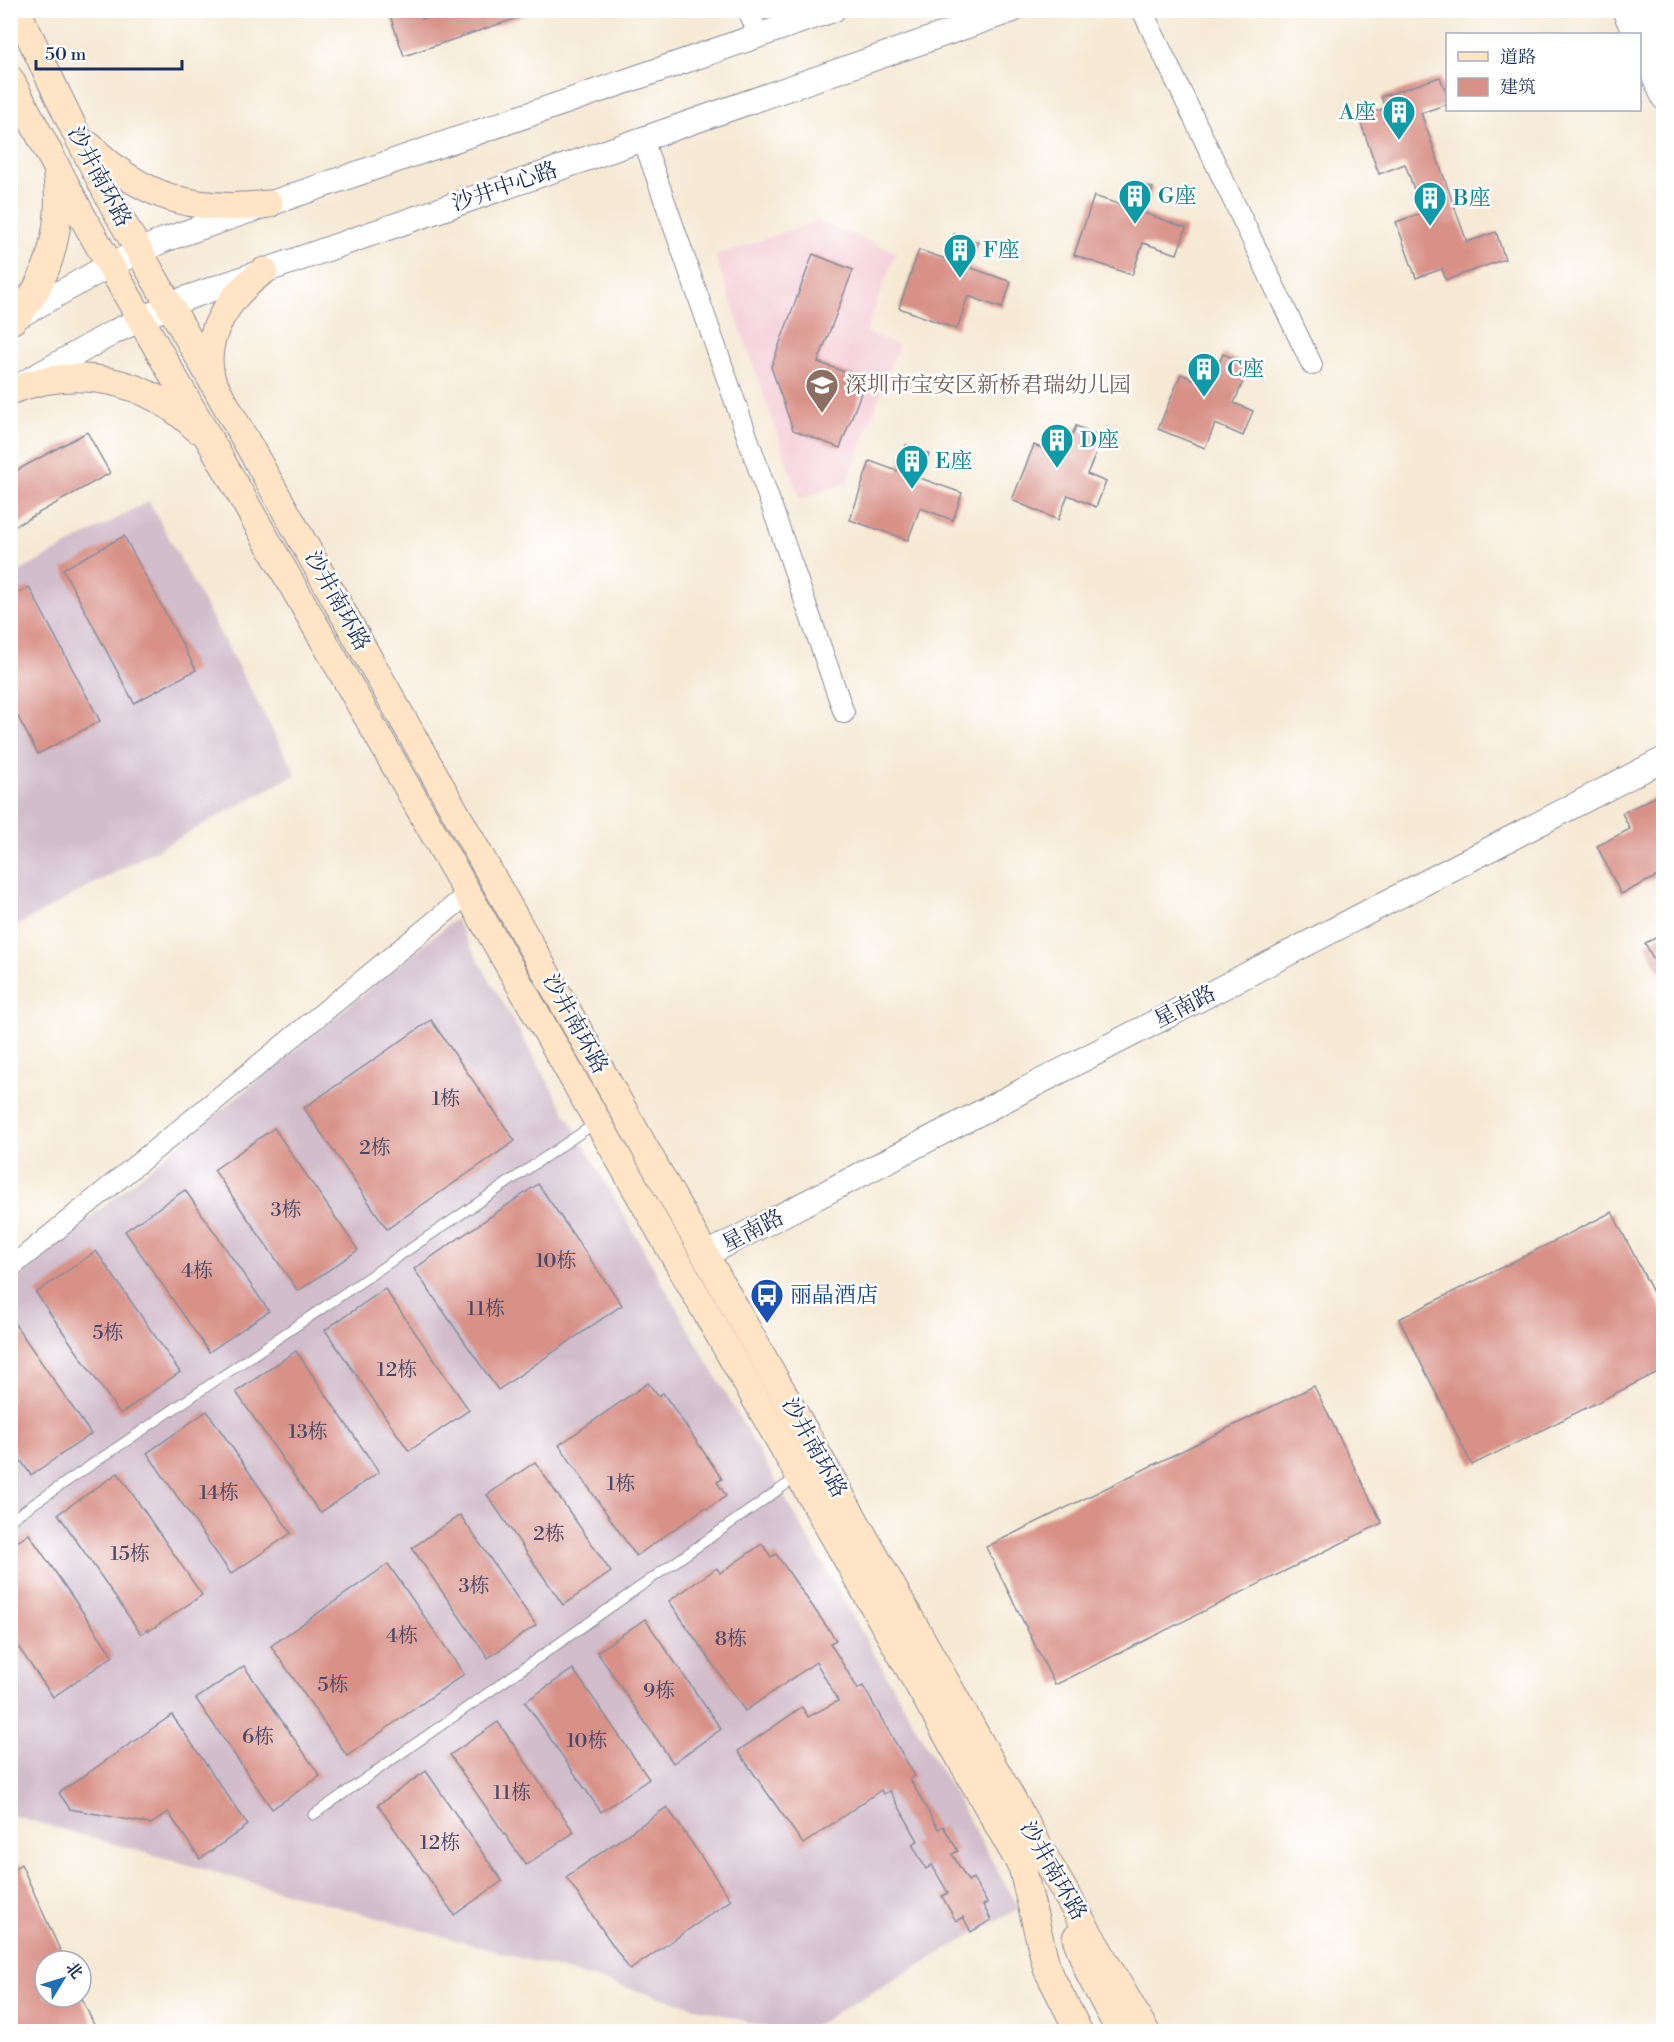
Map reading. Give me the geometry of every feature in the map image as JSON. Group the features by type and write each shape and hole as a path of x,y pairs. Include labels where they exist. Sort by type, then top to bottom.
{"main road":[{"name":"沙井南环路","path":"17,10 73,127 139,251 705,1255 1033,1861 1047,1969 1079,2031"},
{"path":"10,69 18,71 29,66 35,57 33,45"},
{"name":"沙井南环路","path":"10,79 110,265 799,1476 1033,1861 1146,2031"},
{"path":"73,127 119,173 167,198 214,207 232,208 269,204"},
{"path":"12,321 22,311 35,291 54,242 58,205 56,166"},
{"path":"212,380 209,356 216,328 237,296 264,271"},
{"path":"12,390 40,381 70,377 121,383 165,403 192,424 213,447"},
{"path":"1033,1861 1038,1899 1064,1964 1098,2031"},
{"path":"1033,1861 1120,2031"}],"street":[{"path":"748,10 759,36"},
{"path":"12,321 110,265 164,240 833,10"},
{"name":"沙井中心路","path":"12,390 140,318 170,305 1013,10"},
{"path":"1142,10 1312,365"},
{"path":"1624,10 1635,33"},
{"path":"1647,10 1664,47"},
{"path":"1641,47 1664,98"},
{"path":"643,139 844,713"},
{"name":"星南路","path":"705,1255 1664,759"},
{"path":"10,1268 468,894"}],"lane":[{"path":"10,1520 597,1122"},
{"path":"313,1815 799,1476"}],"shaded area":[{"name":"深圳市宝安区新桥君瑞幼儿园","path":"816,221 896,252 866,332 899,345 847,483 800,499 715,256"},
{"path":"149,501 296,774 11,929 11,576"},
{"path":"455,919 1019,1908 805,2031 780,2031 11,1815 10,1283"}],"building":[{"path":"388,10 419,10 422,19 448,10 532,10 532,13 404,56"},
{"path":"1440,77 1446,92 1446,105 1421,113 1467,242 1496,232 1505,259 1446,280 1442,269 1416,278 1396,222 1422,213 1414,189 1405,164 1379,174 1359,118 1385,108 1381,97"},
{"name":"G座","path":"1129,180 1153,188 1144,213 1186,228 1177,254 1143,243 1132,275 1074,255 1094,196 1121,205"},
{"name":"F座","path":"954,234 978,242 969,267 1011,282 1002,308 968,296 957,329 899,308 919,250 946,259"},
{"path":"813,254 853,270 818,362 866,380 840,448 793,430 771,367"},
{"name":"C座","path":"1223,354 1250,365 1234,403 1253,411 1243,436 1215,424 1205,448 1158,429 1181,374 1210,386"},
{"name":"D座","path":"1076,426 1103,437 1087,474 1106,482 1096,507 1068,495 1058,520 1012,500 1034,445 1063,457"},
{"path":"87,432 110,473 10,529 10,474"},
{"name":"E座","path":"906,445 929,454 920,478 962,493 953,520 920,508 908,540 850,520 870,461 897,471"},
{"path":"124,536 196,670 134,703 63,569"},
{"path":"29,587 100,721 38,754 10,702 10,597"},
{"path":"1659,795 1664,804 1664,873 1621,894 1597,846 1630,829 1622,813"},
{"path":"1664,934 1664,979 1645,943"},
{"path":"431,1020 515,1141 387,1229 304,1108"},
{"path":"274,1128 358,1250 298,1291 214,1170"},
{"path":"538,1184 622,1305 498,1390 414,1269"},
{"path":"185,1190 269,1311 209,1352 125,1231"},
{"path":"1612,1212 1664,1314 1664,1369 1472,1465 1399,1319"},
{"path":"96,1251 180,1372 120,1414 36,1293"},
{"path":"385,1289 469,1410 409,1451 325,1330"},
{"path":"10,1317 91,1434 31,1475 10,1445"},
{"path":"296,1351 379,1472 320,1513 236,1392"},
{"path":"648,1383 658,1396 663,1393 695,1439 722,1479 717,1482 726,1496 707,1509 706,1507 636,1556 559,1445"},
{"path":"1314,1386 1382,1523 1055,1685 986,1547"},
{"path":"207,1411 291,1533 231,1574 147,1453"},
{"path":"535,1462 611,1572 563,1605 487,1495"},
{"path":"118,1473 202,1595 141,1634 58,1514"},
{"path":"460,1515 536,1625 488,1658 412,1548"},
{"path":"29,1534 113,1656 53,1697 10,1635 10,1547"},
{"path":"762,1544 771,1557 776,1554 836,1640 830,1643 858,1689 863,1686 915,1776 910,1779 938,1829 943,1826 958,1851 952,1854 968,1881 973,1878 987,1903 983,1905 991,1920 971,1932 963,1917 956,1921 942,1896 948,1893 932,1865 926,1869 912,1844 918,1841 890,1791 883,1794 881,1790 803,1844 738,1751 802,1707 808,1717 838,1701 816,1662 745,1711 669,1601 717,1568 720,1573"},
{"path":"388,1564 464,1674 347,1756 271,1646"},
{"path":"645,1619 721,1729 673,1763 597,1652"},
{"path":"244,1666 320,1776 272,1809 196,1699"},
{"path":"573,1669 649,1779 601,1812 525,1702"},
{"path":"172,1715 248,1825 200,1859 168,1812 151,1824 70,1809 59,1793"},
{"path":"498,1722 574,1832 526,1865 450,1755"},
{"path":"426,1771 502,1881 454,1915 378,1805"},
{"path":"667,1807 731,1900 630,1970 566,1877"},
{"path":"21,1864 60,1949 33,1949 33,2009 87,2009 97,2031 10,2031 10,1871"}],"place":[{"name":"A座","path":"1399,141"},
{"name":"G座","path":"1135,225"},
{"name":"B座","path":"1430,227"},
{"name":"F座","path":"960,279"},
{"name":"C座","path":"1204,398"},
{"name":"深圳市宝安区新桥君瑞幼儿园","path":"822,414"},
{"name":"D座","path":"1057,469"},
{"name":"E座","path":"912,490"},
{"name":"丽晶酒店","path":"767,1324"}]}
